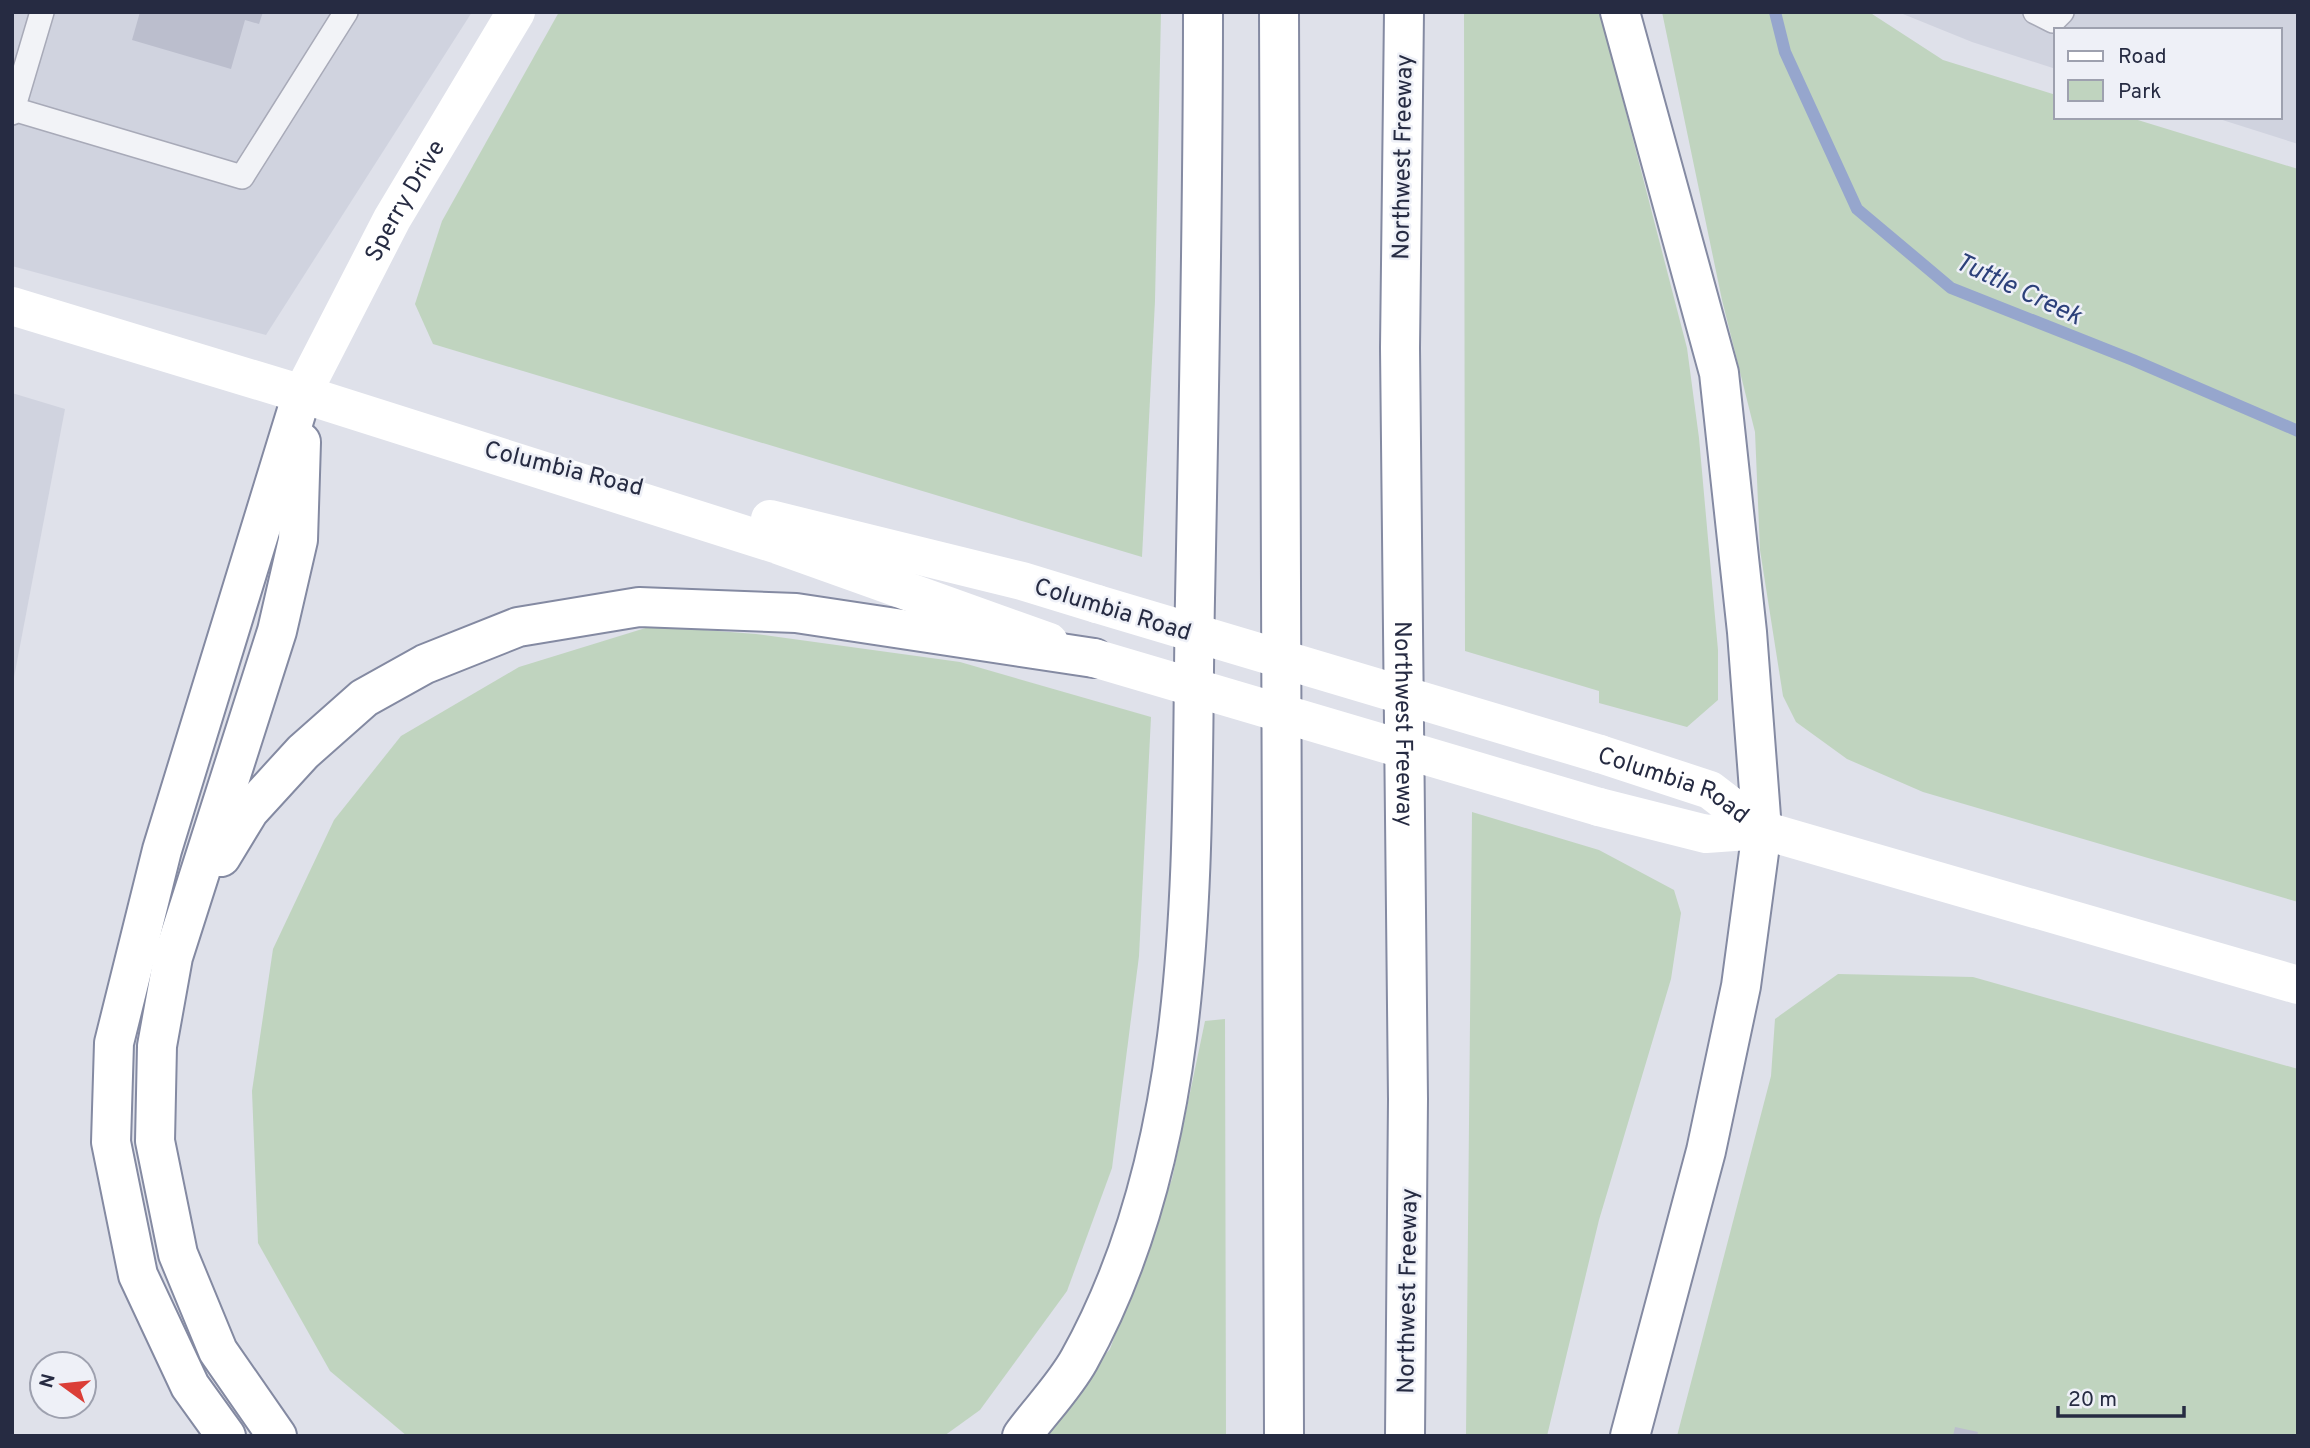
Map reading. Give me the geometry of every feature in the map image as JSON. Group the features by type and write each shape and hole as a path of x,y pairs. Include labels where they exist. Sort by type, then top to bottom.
{"main road":[{"name":"Sperry Drive","path":"226,1436 190,1386 138,1275 111,1142 114,1043 162,850 302,394 392,219 516,12"},
{"path":"1021,1436 1078,1362 1128,1255 1160,1137 1180,1018 1189,903 1203,251 1203,12"},
{"path":"1279,12 1284,1436"},
{"name":"Northwest Freeway","path":"1404,12 1400,362 1408,1099 1405,1436"},
{"path":"1620,12 1719,373 1747,632 1762,830 1741,986 1706,1151 1630,1436"},
{"name":"Columbia Road","path":"12,306 302,394 778,545 1094,658 1599,807 1706,834 1762,830 2298,985"},
{"path":"277,1436 218,1351 178,1254 155,1141 157,1046 173,957 277,631 298,540 302,394"},
{"name":"Columbia Road","path":"446,439 1022,581 1600,754 1710,790 1762,830"},
{"path":"187,913 249,811 303,752 364,698 425,664 518,627 639,607 796,613 1094,658"}],"lane":[{"path":"41,12 13,111 242,177 346,12"},
{"path":"2035,12 2053,21 2062,12"}],"shaded area":[{"path":"12,12 472,12 266,335 12,266"},
{"path":"1898,12 2298,12 2298,144 2219,119 2282,119 2282,28 2054,28 2054,68 1972,42"},
{"path":"12,393 65,409 12,688"}],"green space":[{"path":"559,12 1161,12 1155,301 1142,557 433,344 415,304 442,221"},
{"path":"1464,12 1600,12 1687,348 1699,438 1718,650 1718,700 1687,727 1599,703 1599,691 1465,651"},
{"path":"1662,12 1869,12 1943,60 2054,94 2054,119 2135,119 2298,169 2298,902 1923,792 1847,759 1796,722 1783,696 1760,550 1755,432 1722,300"},
{"path":"652,626 756,634 960,662 1151,717 1139,956 1112,1168 1067,1291 980,1410 944,1436 407,1436 330,1371 258,1243 252,1091 273,949 334,820 401,736 519,667"},
{"path":"1472,812 1599,850 1674,890 1681,913 1671,979 1599,1220 1547,1436 1466,1436"},
{"path":"1838,974 1973,977 2298,1069 2298,1436 1677,1436 1771,1076 1775,1019"},
{"path":"1225,1019 1226,1436 1035,1436 1110,1349 1172,1179 1205,1021"}],"building":[{"path":"140,12 263,12 259,24 245,20 231,69 132,40"},
{"path":"1955,1427 1978,1432 1977,1436 1953,1436"}],"waterway":[{"name":"Tuttle Creek","path":"1775,12 1785,52 1857,209 1951,288 2133,360 2298,431"}]}
